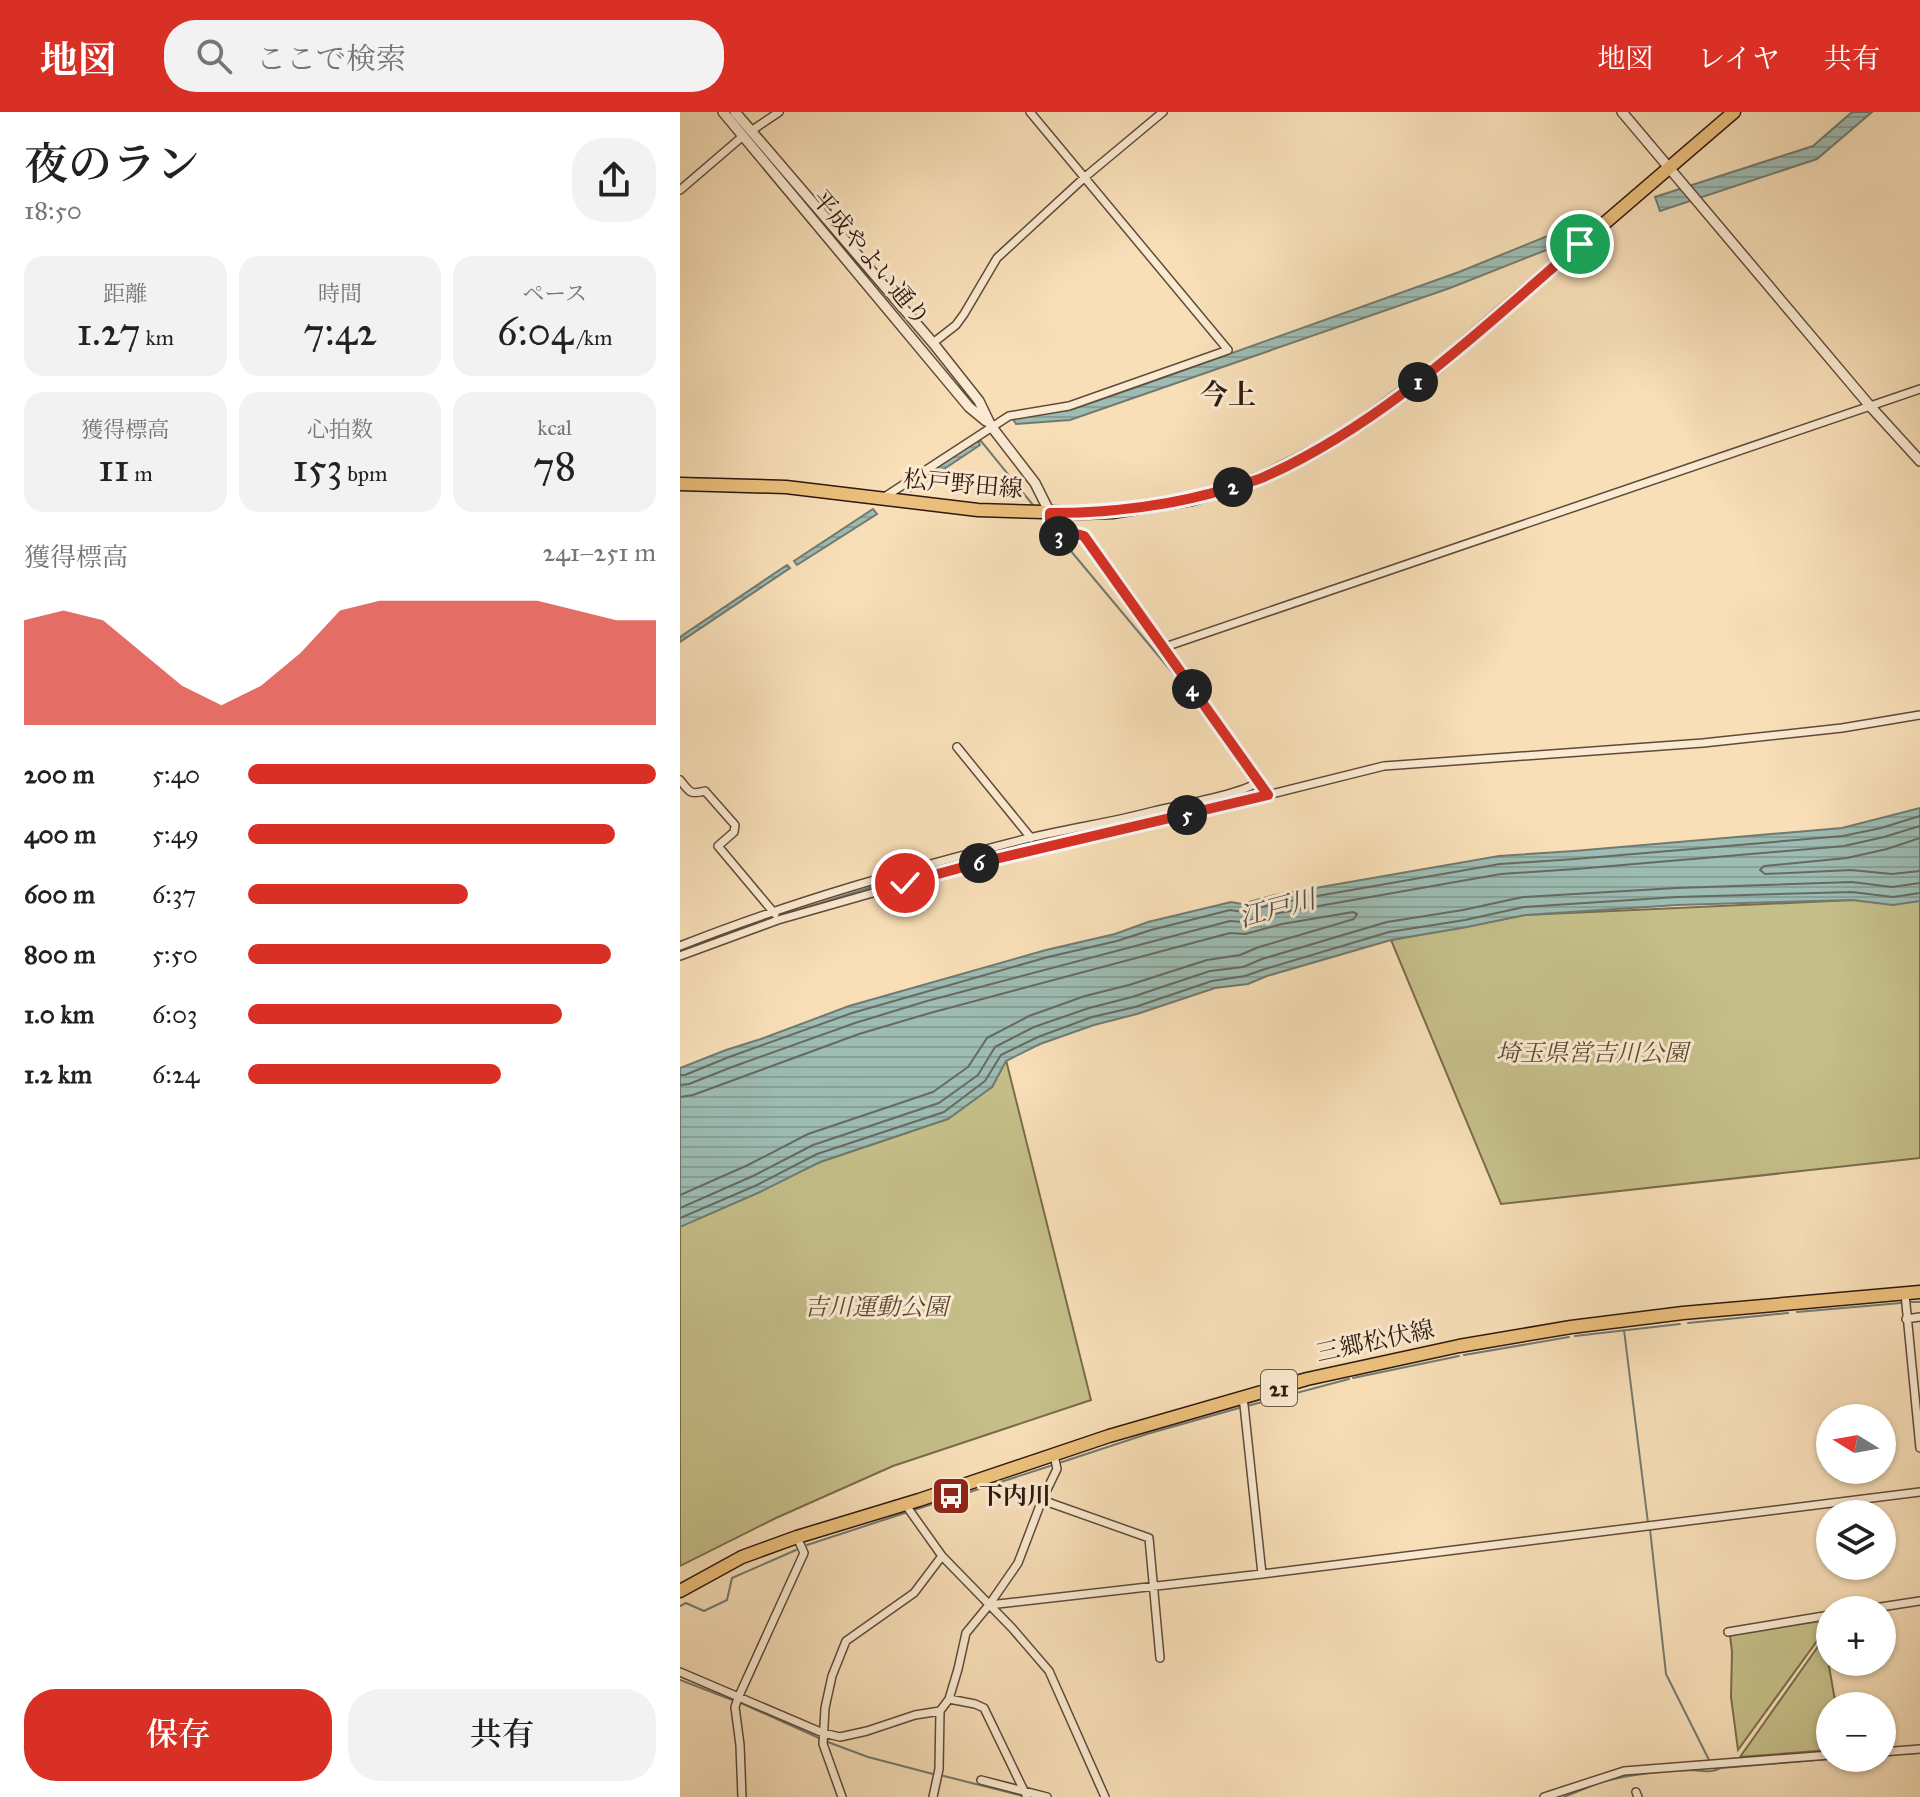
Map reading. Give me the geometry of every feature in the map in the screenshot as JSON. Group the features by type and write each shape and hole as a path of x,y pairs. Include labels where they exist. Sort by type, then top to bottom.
{"main road":[{"name":"松戸野田線","path":"680,484 786,487 978,510 1050,513 1112,512 1192,499 1262,478 1321,448 1361,423 1436,368 1734,112"},
{"name":"三郷松伏線","path":"680,1591 742,1557 797,1537 909,1510 1055,1461 1124,1432 1307,1379 1528,1333 1683,1313 1920,1292"}],"street":[{"name":"平成やよい通り","path":"723,112 747,133 933,343 979,401 991,426"},
{"name":"平成やよい通り","path":"735,112 747,133 969,407 991,426 1035,483 1050,513"},
{"path":"680,190 747,133 779,112"},
{"path":"882,499 1009,416 1069,406 1228,350 1030,112"},
{"path":"933,343 956,325 997,258 1085,177 1163,112"},
{"path":"1622,112 1904,446 1920,461"},
{"path":"1162,648 1920,389"},
{"path":"1050,513 1050,530 1055,536 1073,533 1084,536 1268,795"},
{"path":"680,956 778,920 978,863 1384,766 1703,743 1842,728 1920,715"},
{"path":"957,747 1031,838"},
{"path":"680,780 691,793 705,791 735,825 734,832 718,846 774,911 778,920"},
{"path":"680,946 774,911 851,887 1031,838 1226,794 1253,786 1259,781"},
{"path":"1905,1294 1920,1448"},
{"path":"1906,1319 1920,1317"},
{"path":"1242,1399 1262,1574"},
{"path":"933,1797 939,1769 940,1711 949,1699 966,1633 1018,1563 1055,1461"},
{"path":"989,1605 1920,1492"},
{"path":"1042,1500 1149,1538 1160,1658"},
{"path":"909,1510 942,1556 1049,1671 1105,1797"},
{"path":"742,1797 735,1707 804,1553 797,1537"},
{"path":"842,1797 823,1744 823,1733 832,1676 846,1641 914,1593 942,1556"},
{"path":"1896,1605 1920,1601"},
{"path":"1728,1632 1816,1617"},
{"path":"680,1672 823,1733 840,1737 915,1715 940,1711"},
{"path":"949,1699 984,1708 1025,1794"},
{"path":"1896,1751 1920,1749"},
{"path":"1544,1797 1624,1771 1816,1756"},
{"path":"981,1780 1025,1794 1047,1797"}],"green space":[{"name":"埼玉県営吉川公園","path":"1920,895 1920,1158 1501,1204 1391,940 1525,915"},
{"name":"吉川運動公園","path":"1006,1060 1091,1400 893,1466 776,1518 680,1566 680,1223 820,1162 909,1132 992,1087"},
{"path":"1816,1621 1816,1642 1738,1750 1731,1697 1730,1635"},
{"path":"1816,1649 1816,1676 1831,1676 1834,1692 1816,1692 1816,1751 1740,1757"}],"water":[{"path":"1852,112 1872,112 1817,159 1660,211 1655,197 1813,146"},
{"path":"1572,226 1576,237 1569,241 1450,288 1070,420 1016,424 1013,419 1070,410 1137,387 1459,272"},
{"path":"977,440 980,445 911,491 909,487"},
{"path":"873,509 877,514 797,565 794,561"},
{"path":"787,565 790,568 680,642 680,637"},
{"name":"江戸川","path":"1920,808 1920,901 1893,905 1852,900 1677,905 1525,915 1391,940 1248,984 1215,988 1040,1044 1006,1061 992,1087 948,1119 820,1162 680,1227 680,1068 849,1006 1046,950 1115,934 1148,922 1231,902 1242,904 1275,895 1499,856 1842,828"}],"waterway":[{"path":"979,442 1033,505"},
{"path":"1060,538 1202,708"},
{"path":"1240,794 1258,786"},
{"path":"726,932 895,880 1171,811"},
{"path":"1911,1302 1920,1302"},
{"path":"1797,1312 1901,1303"},
{"path":"1688,1323 1788,1313"},
{"path":"1575,1336 1680,1324"},
{"path":"1624,1330 1648,1523"},
{"path":"1464,1355 1569,1337"},
{"path":"1353,1378 1459,1356"},
{"path":"1247,1406 1349,1379"},
{"path":"1059,1463 1239,1408"},
{"path":"914,1510 1053,1465"},
{"path":"807,1545 908,1512"},
{"path":"1650,1529 1666,1674 1709,1760"},
{"path":"680,1606 686,1603 704,1611 727,1600 732,1578 796,1550"},
{"path":"680,1680 735,1701"},
{"path":"741,1703 819,1738"},
{"path":"825,1741 868,1757 933,1774"},
{"path":"1907,1754 1920,1753"},
{"path":"1605,1781 1658,1772 1710,1771 1816,1760"},
{"path":"940,1775 1023,1796"},
{"path":"1564,1797 1596,1784"}],"place":[{"name":"下内川","path":"951,1496"}],"district":[{"name":"今上","path":"1228,394"}],"route":[{"path":"905,883 1268,795 1084,536 1073,533 1055,536 1050,530 1050,513 1112,512 1153,506 1192,499 1262,478 1321,448 1361,423 1436,368 1580,244"}]}
